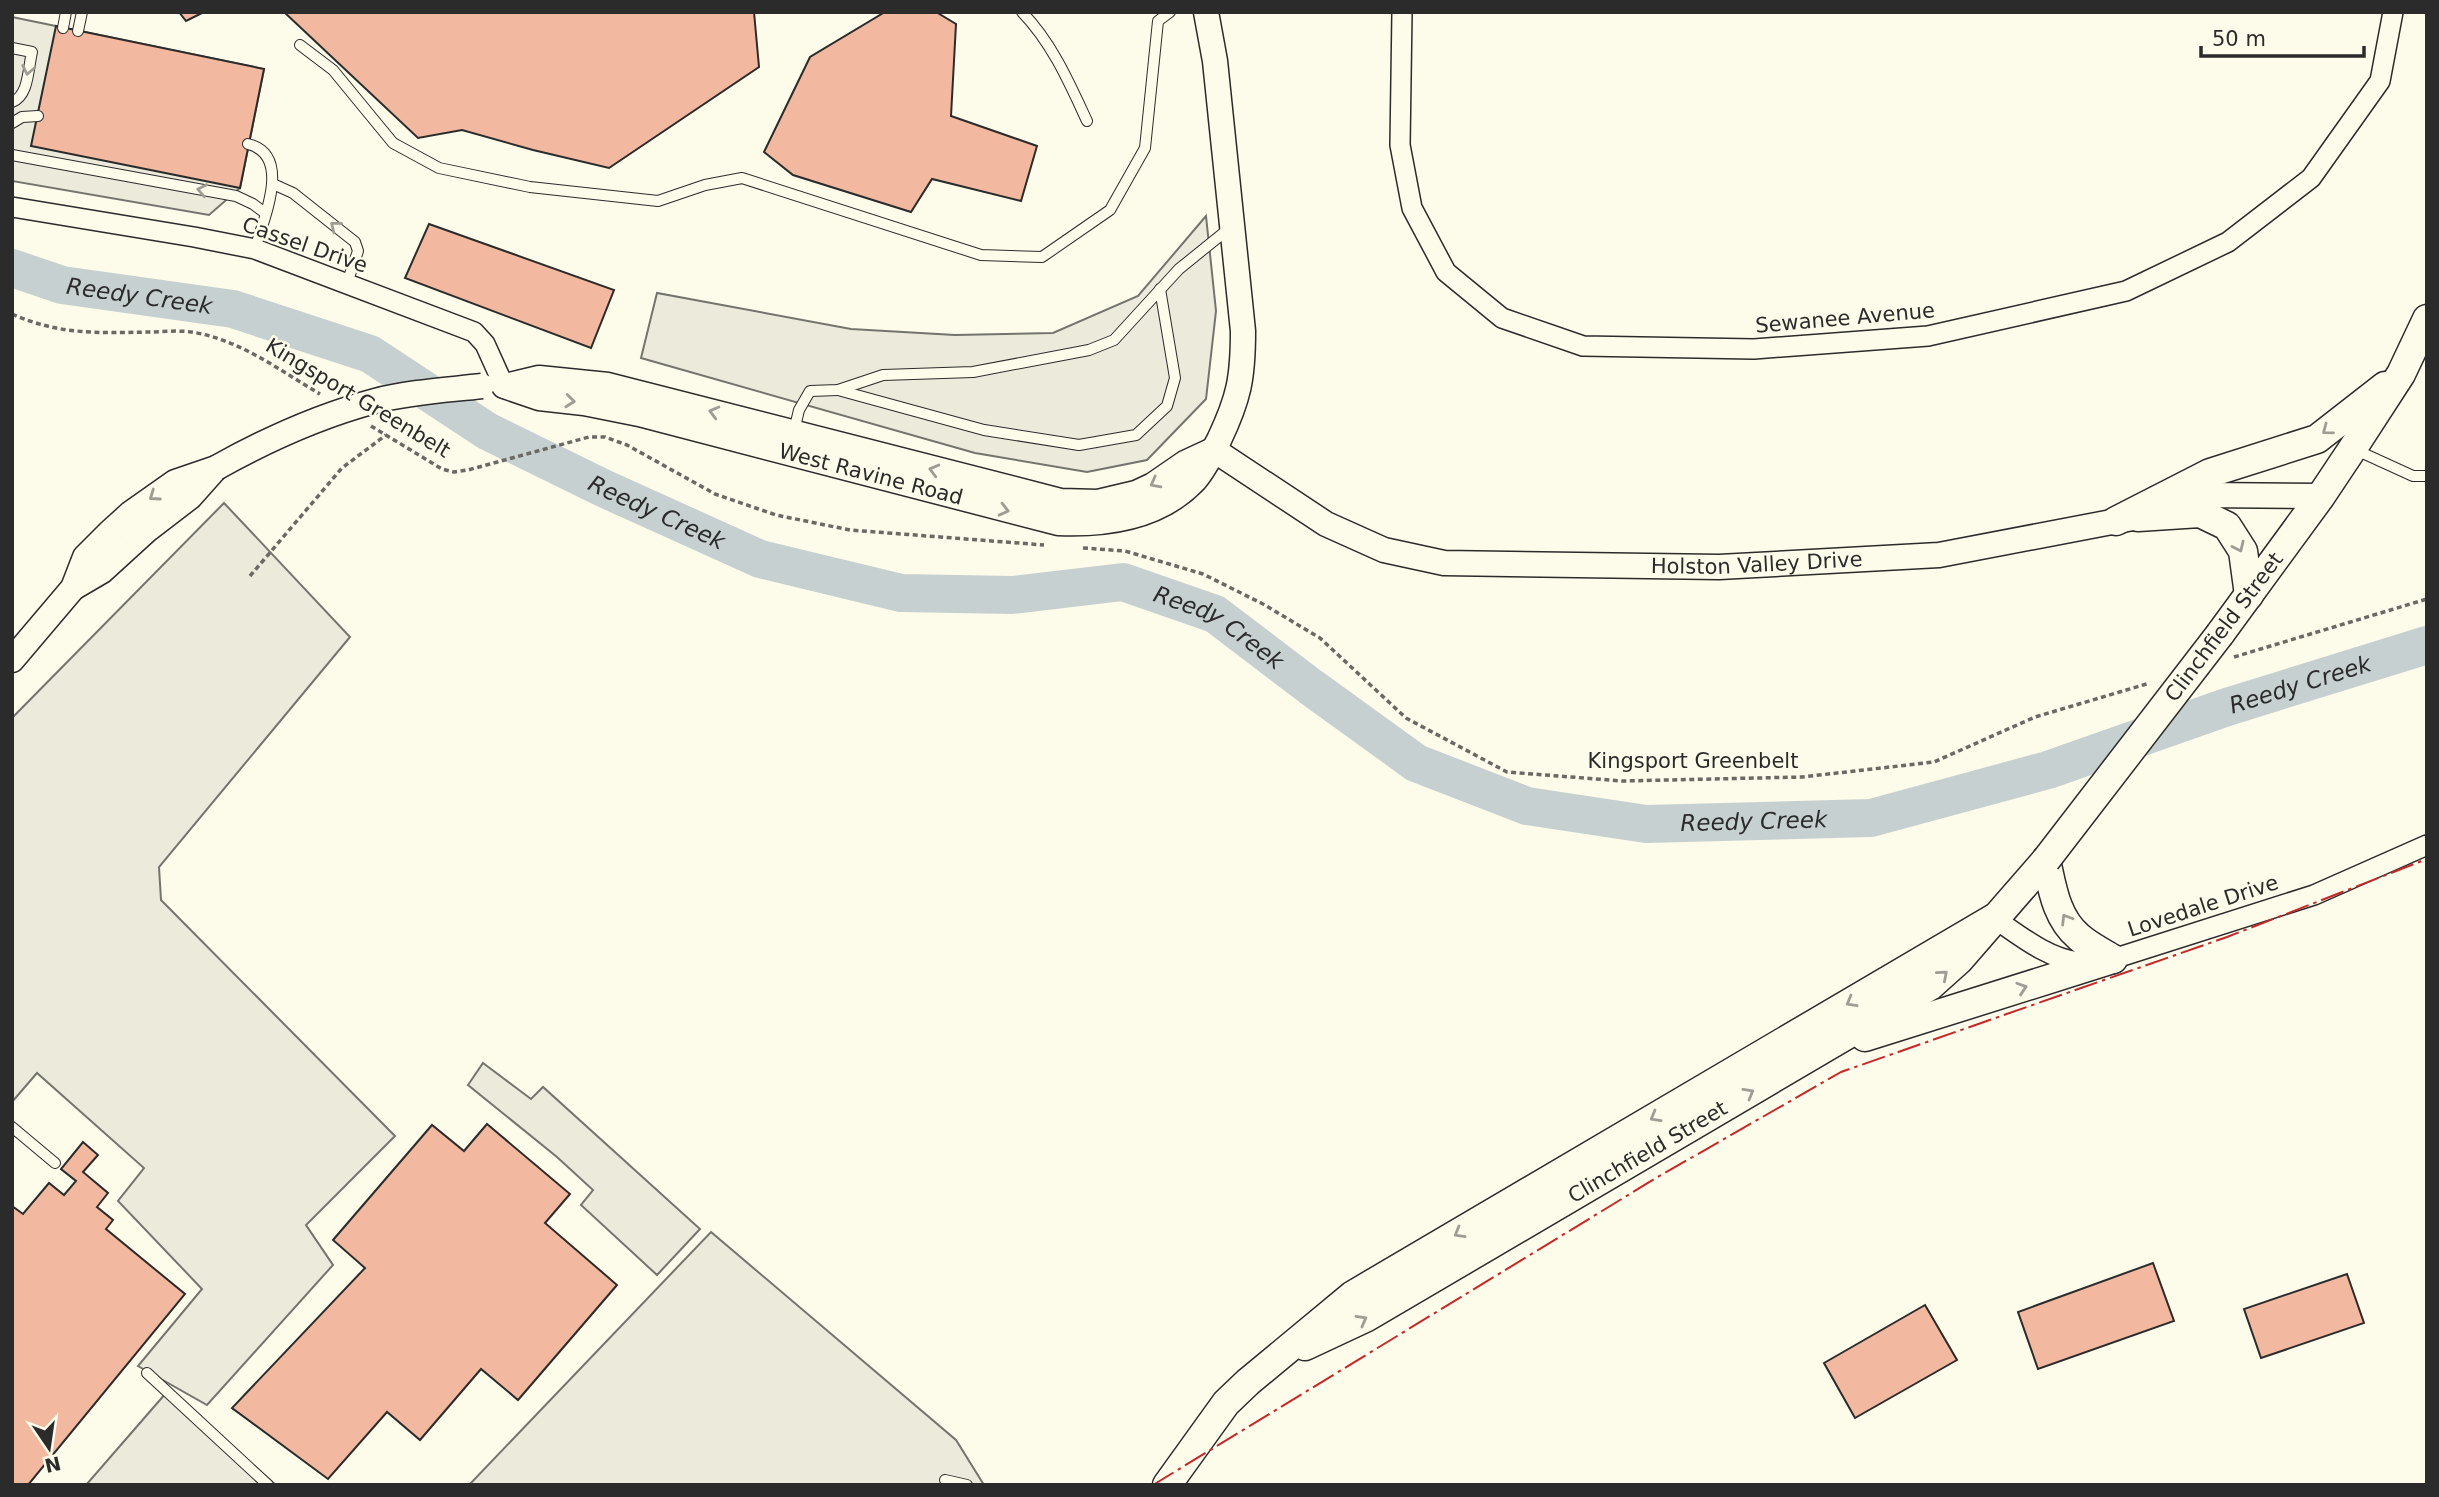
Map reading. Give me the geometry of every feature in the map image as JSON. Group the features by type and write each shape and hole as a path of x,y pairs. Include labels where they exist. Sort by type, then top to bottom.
{"main road":[{"name":"Clinchfield Street","path":"1278,1359 1367,1317 1930,986 1959,960 2225,646 2249,595 2321,496 2401,374 2427,319"},
{"path":"2127,519 2210,473 2316,439 2401,374"},
{"path":"2127,519 2200,513 2227,526 2243,551 2249,595"},
{"path":"2046,860 2054,898 2070,927 2079,937 2113,959"},
{"name":"Clinchfield Street","path":"1167,1485 1226,1403 1353,1295 1994,918"},
{"path":"1817,1052 2113,959"}],"street":[{"name":"West Ravine Road","path":"12,660 73,588 102,571 132,543 190,497 216,468 257,445 315,420 376,401 493,386 539,398 584,403 792,443 1058,523 1115,521 1170,499 1194,481 1214,450 1233,410 1243,370 1243,331 1215,61 1206,12"},
{"name":"Sewanee Avenue","path":"1402,12 1400,145 1412,208 1446,272 1503,318 1583,346 1754,349 1928,336 2126,291 2228,242 2311,178 2380,81 2393,12"},
{"name":"Cassel Drive","path":"12,207 254,249 347,283 474,332 485,344 493,386"},
{"name":"Holston Valley Drive","path":"1214,450 1326,524 1384,550 1444,563 1719,567 1939,555 2127,519 2205,495 2321,496"},
{"name":"Lovedale Drive","path":"1994,918 2048,953 2066,960 2081,962 2113,959 2314,895 2427,845"}],"lane":[{"path":"63,28 66,12"},
{"path":"78,31 82,12"},
{"path":"1022,12 1035,26 1062,68 1087,121"},
{"path":"300,45 333,70 393,143 439,168 530,187 658,201 705,185 742,178 981,255 1042,257 1110,211 1145,148 1156,17 1170,12"},
{"path":"12,48 32,52 24,91 18,100 12,103"},
{"path":"12,123 22,117 38,116"},
{"path":"248,144 259,147 267,154 272,168 273,184 254,249"},
{"path":"12,155 236,196 265,213"},
{"path":"273,184 293,193 355,242 358,251 347,283"},
{"path":"792,443 799,410 810,391 838,390 883,375 973,372 1089,350 1114,340 1179,269 1231,226"},
{"path":"838,390 984,430 1066,443 1080,445 1136,435 1167,406 1175,378 1160,289"},
{"path":"2353,448 2413,476 2427,476"},
{"path":"12,1126 55,1163"},
{"path":"147,1373 268,1485"},
{"path":"945,1480 967,1485"}],"path":[{"name":"Kingsport Greenbelt","path":"12,314 59,330 86,333 190,331 228,341 329,400"},
{"name":"Kingsport Greenbelt","path":"363,421 442,469 468,470 550,447 606,437 627,445 715,494 776,515 850,530 1056,546"},
{"path":"250,576 342,468 386,435"},
{"name":"Kingsport Greenbelt","path":"1070,547 1125,551 1203,574 1263,604 1320,638 1406,718 1507,772 1622,781 1802,777 1934,762 2035,717 2152,682"},
{"path":"2225,646 2427,599"}],"shaded area":[{"path":"12,17 264,69 240,188 209,215 12,181"},
{"path":"1206,216 1216,311 1206,399 1147,460 1087,472 975,453 641,358 657,293 851,329 955,335 1053,333 1138,296"},
{"path":"224,503 350,637 159,867 161,900 395,1136 306,1225 333,1265 207,1405 138,1366 202,1289 118,1201 144,1168 37,1073 12,1102 12,718"},
{"path":"483,1063 531,1099 543,1087 700,1229 657,1275 581,1205 593,1190 557,1157 468,1085"},
{"path":"711,1232 956,1440 984,1485 469,1485"},
{"path":"166,1393 276,1485 86,1485"}],"building":[{"path":"179,12 204,12 186,21"},
{"path":"284,12 754,12 759,67 609,168 462,130 418,138"},
{"path":"885,12 936,12 956,24 951,116 1037,146 1021,201 932,179 911,212 793,175 764,152 810,57"},
{"path":"56,26 264,69 240,188 31,146"},
{"path":"429,224 614,290 591,348 405,278"},
{"path":"487,1124 570,1194 545,1223 617,1285 518,1400 481,1369 420,1440 387,1412 328,1479 232,1408 365,1268 333,1240 432,1125 464,1151"},
{"path":"83,1142 98,1155 83,1172 108,1193 97,1207 113,1220 106,1229 185,1294 28,1485 12,1485 12,1206 23,1214 49,1183 64,1195 76,1181 61,1169"},
{"path":"2153,1263 2174,1321 2038,1369 2018,1312"},
{"path":"2347,1274 2364,1323 2261,1358 2244,1309"},
{"path":"1925,1305 1957,1360 1855,1418 1824,1363"}],"waterway":[{"name":"Reedy Creek","path":"12,268 62,285 233,309 370,354 487,431 603,488 760,559 901,593 1012,595 1123,582 1215,614 1416,763 1527,806 1646,824 1871,818 2048,770 2227,707 2427,645"}],"power":[{"path":"1153,1485 1656,1178 1841,1072 2227,937 2427,859"}]}
